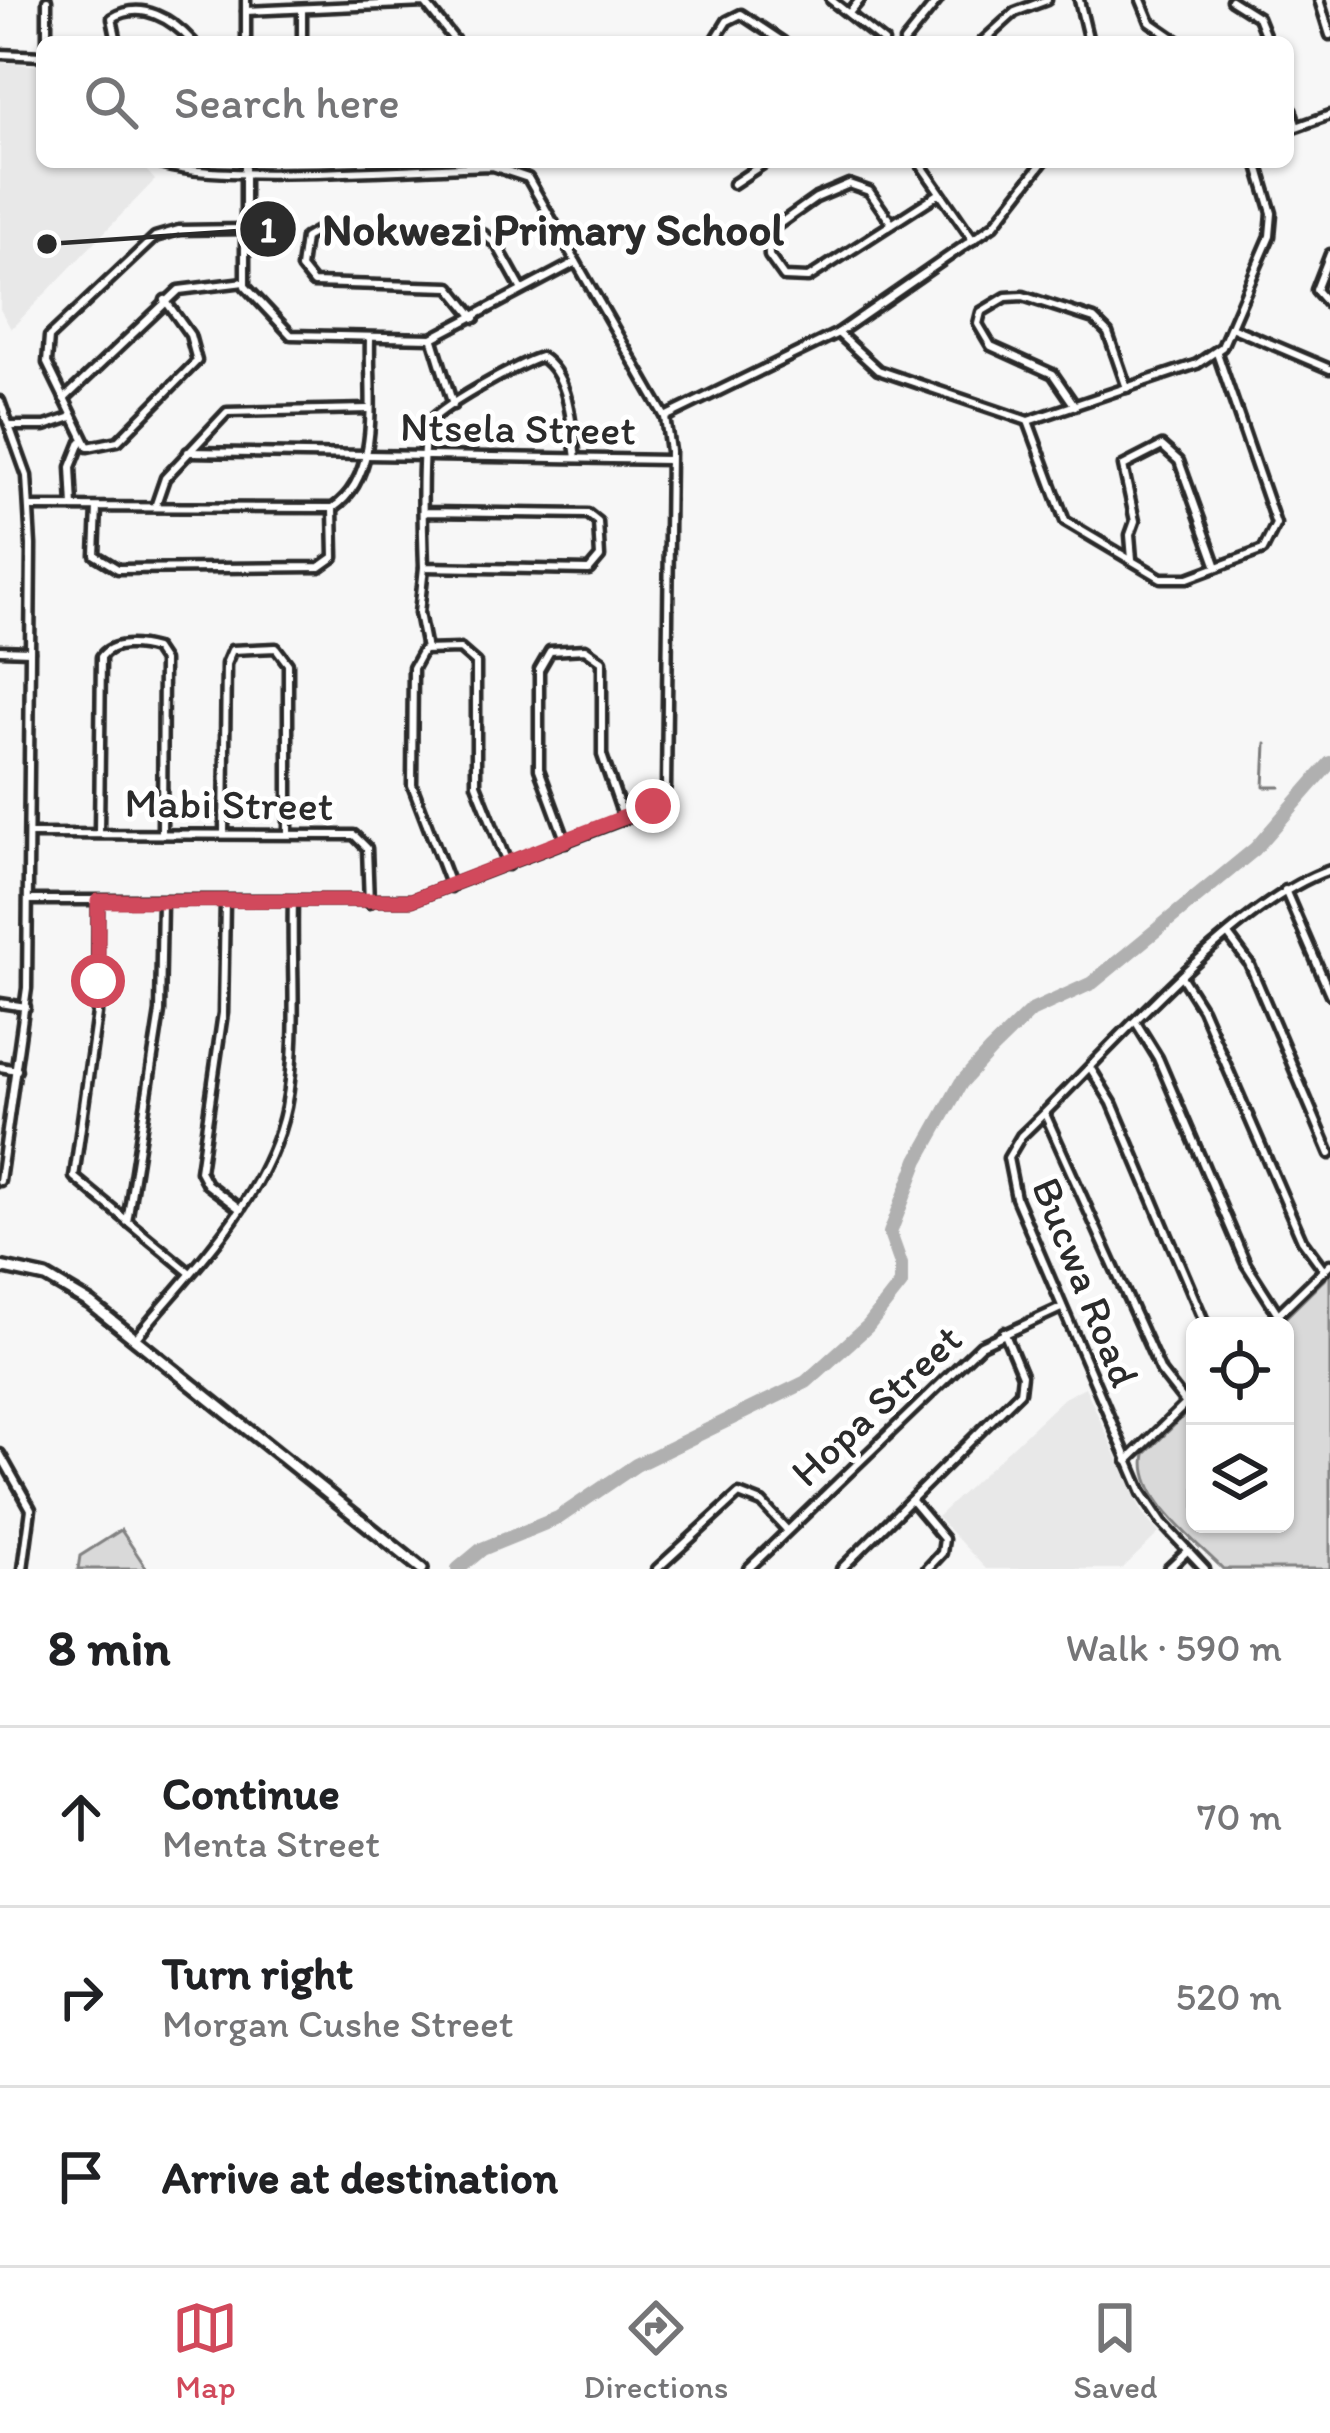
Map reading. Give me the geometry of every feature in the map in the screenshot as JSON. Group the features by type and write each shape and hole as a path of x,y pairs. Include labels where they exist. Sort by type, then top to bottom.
{"street":[{"path":"47,0 47,36"},
{"path":"246,0 246,36"},
{"path":"832,0 876,36"},
{"path":"848,14 860,0"},
{"path":"909,36 938,0"},
{"path":"988,36 1005,18 1047,0"},
{"path":"1078,0 1087,36"},
{"path":"1141,0 1150,22 1170,36"},
{"path":"1231,0 1258,16 1266,36"},
{"path":"1319,0 1330,35"},
{"path":"247,10 424,3 451,36"},
{"path":"302,9 302,36"},
{"path":"116,36 112,18 136,10 164,15 187,36"},
{"path":"718,36 727,21 741,14 756,19 776,36"},
{"path":"0,53 36,56"},
{"path":"1294,127 1330,115"},
{"path":"173,168 245,172 410,168"},
{"path":"245,168 244,282 250,295 290,335 432,338 576,262"},
{"path":"510,168 528,178"},
{"path":"29,901 412,900 653,806 667,780 669,460 665,417 526,168"},
{"path":"733,184 757,168"},
{"path":"923,168 973,240"},
{"path":"665,417 838,333 994,225 1038,168"},
{"path":"838,333 878,370 1028,421 1217,353 1272,230 1257,168"},
{"path":"892,224 865,187 848,184 780,221 768,232 767,250 784,277 800,280 892,224 940,193"},
{"path":"74,507 70,467 81,442 46,357 49,337 145,246 172,231 244,229"},
{"path":"475,318 450,287 310,282 300,264 305,238 319,230 483,234 497,245 522,290"},
{"path":"1330,254 1316,290 1330,306"},
{"path":"64,399 165,300 186,286 244,282"},
{"path":"1075,406 1054,374 986,342 978,324 981,312 1006,297 1023,296 1094,320 1108,333 1127,388"},
{"path":"81,442 102,448 118,442 197,361 190,335 165,300"},
{"path":"1231,327 1330,368"},
{"path":"31,507 333,508 355,487 366,456 370,338"},
{"path":"432,338 453,405"},
{"path":"1028,421 1059,515 1170,581 1217,567 1263,550 1276,524 1217,353"},
{"path":"426,649 419,613 428,427 453,405 541,357 551,364 566,397 576,458"},
{"path":"0,401 31,507 26,1006 0,1181"},
{"path":"155,507 165,478 215,421 237,409 368,409"},
{"path":"6,422 45,426 72,417"},
{"path":"1132,559 1130,535 1136,521 1123,466 1162,446 1177,457 1217,567"},
{"name":"Ntsela Street","path":"188,452 669,460"},
{"path":"97,508 95,555 118,569 320,567 334,557 333,508"},
{"path":"424,512 588,514 598,522 600,539 598,562 584,572 424,567"},
{"path":"99,833 101,657 115,646 144,646 155,649 163,662 162,834"},
{"path":"224,834 227,659 236,648 258,647 279,649 288,664 288,834"},
{"path":"451,887 412,785 414,658 426,649 460,649 476,663 476,784 508,866"},
{"path":"566,842 539,769 539,670 550,651 585,649 602,661 602,755 624,819"},
{"path":"0,650 30,651"},
{"name":"Mabi Street","path":"29,835 361,838 368,852 369,903"},
{"name":"Bucwa Road","path":"1204,1569 1149,1506 1127,1461 1008,1168 1014,1146 1228,935 1285,890 1330,870"},
{"path":"1285,890 1330,994"},
{"path":"98,901 97,1013 73,1173 81,1187 190,1272"},
{"path":"224,901 222,1025 200,1171 207,1184 240,1209"},
{"path":"127,1222 160,1012 162,902"},
{"path":"135,1340 240,1209 263,1172 287,1101 292,902"},
{"path":"1228,935 1249,963 1330,1154"},
{"path":"1184,979 1202,1009 1302,1240 1327,1267 1275,1317"},
{"path":"0,1003 26,1006"},
{"path":"1137,1024 1158,1058 1252,1278 1278,1314"},
{"path":"0,1067 17,1070"},
{"path":"1091,1069 1112,1103 1203,1317"},
{"path":"1045,1114 1160,1372 1186,1404 1127,1461"},
{"path":"0,1264 62,1285 422,1569"},
{"name":"Hopa Street","path":"748,1569 973,1351 1061,1308"},
{"path":"841,1569 1020,1391 1022,1375 1004,1332"},
{"path":"0,1454 31,1509 23,1569"},
{"path":"657,1569 739,1494 753,1497 788,1530"},
{"path":"912,1501 944,1539 941,1553 927,1569"},
{"path":"1168,1569 1186,1551"}],"shaded area":[{"path":"0,62 36,65 36,168 144,168 155,180 11,329 0,309"},
{"path":"1330,1274 1330,1569 1223,1569 1184,1532 1159,1502 1145,1470 1145,1454 1186,1414 1186,1533 1294,1533 1294,1317 1286,1317"},
{"path":"1085,1387 1144,1516 1159,1533 1122,1569 986,1569 937,1517 1064,1398"},
{"path":"121,1530 147,1569 78,1569 80,1556"}],"waterway":[{"path":"1266,744 1264,787 1280,787"},
{"path":"458,1569 482,1549 558,1518 636,1465 806,1382 868,1326 901,1284 901,1264 890,1233 918,1160 961,1083 1031,1011 1092,983 1255,849 1330,763"}],"place":[{"name":"Nokwezi Primary School","path":"47,244"}],"route":[{"path":"98,981 98,901 412,900 653,806"}]}
